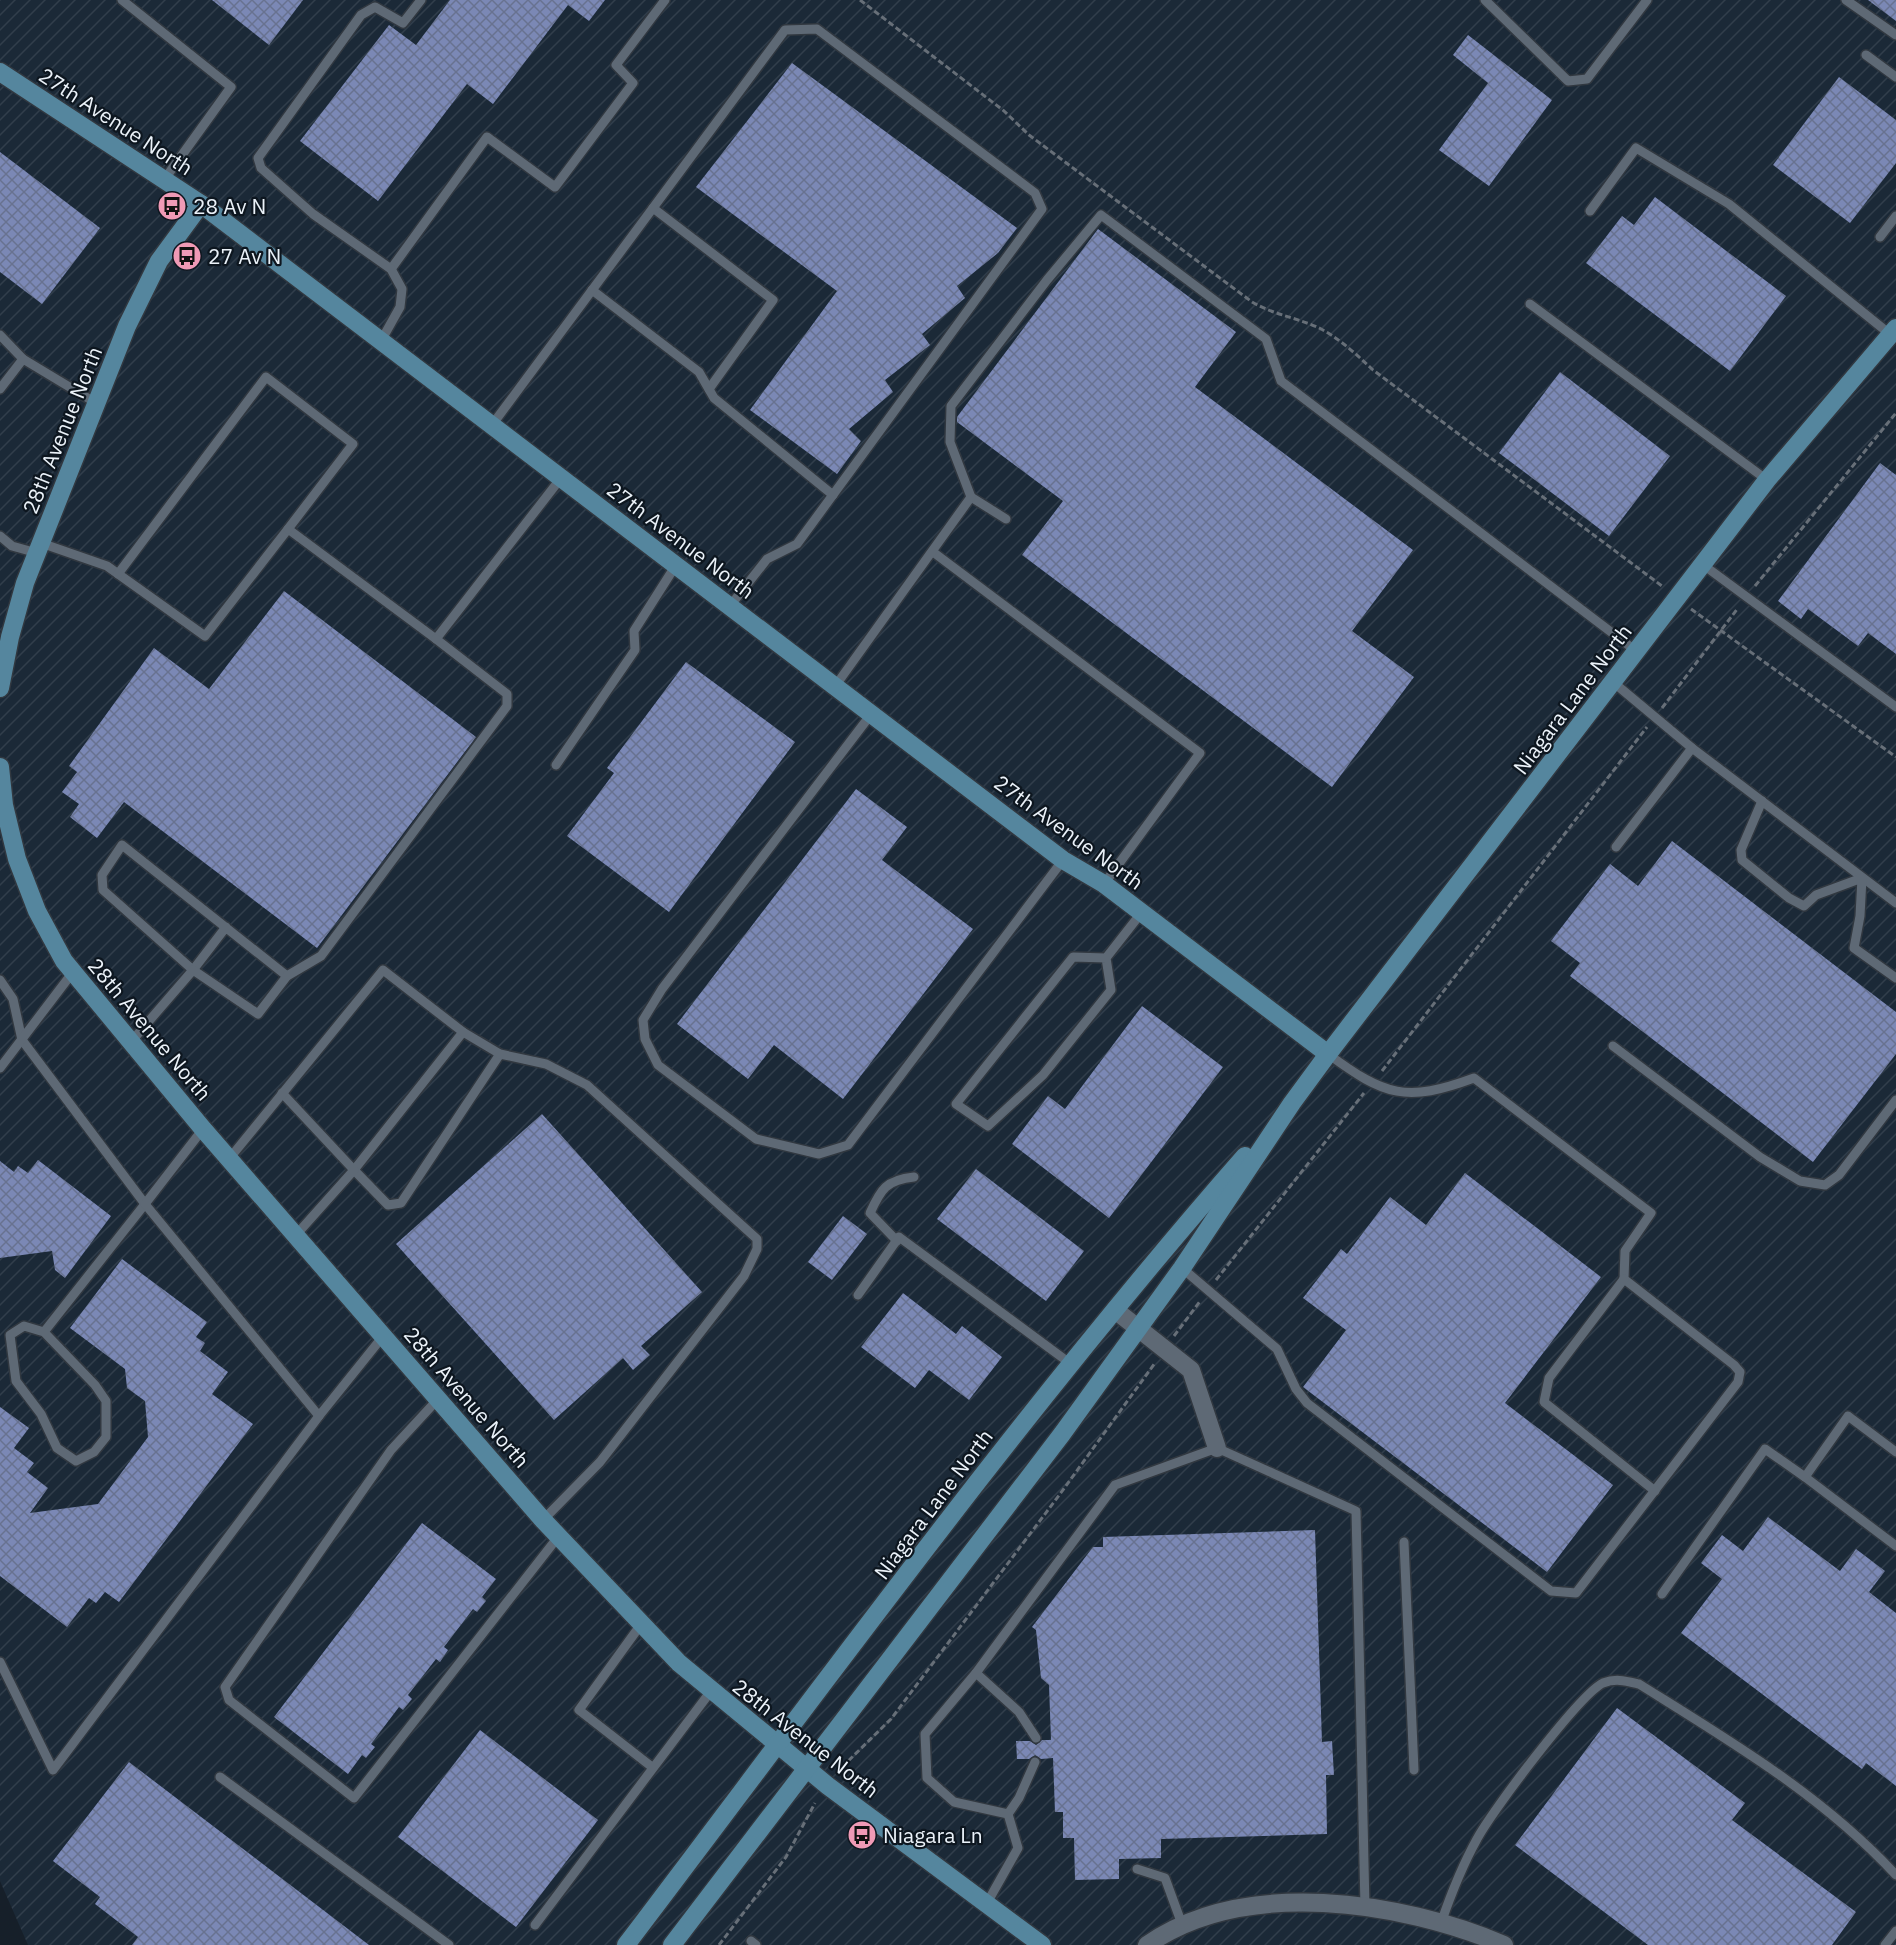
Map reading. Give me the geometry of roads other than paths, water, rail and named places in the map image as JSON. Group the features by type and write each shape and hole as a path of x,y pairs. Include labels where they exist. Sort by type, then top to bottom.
{"street":[{"name":"27th Avenue North","path":"0,72 201,204 873,713 1063,860 1104,884 1328,1054"},
{"name":"28th Avenue North","path":"0,688 10,637 39,548 142,292 159,261 201,204"},
{"name":"Niagara Lane North","path":"672,1945 1062,1434 1182,1268 1292,1103 1328,1054 1767,480 1893,332"},
{"name":"28th Avenue North","path":"0,767 2,806 18,859 37,911 73,972 203,1129 558,1537 679,1664 711,1691 806,1768 1042,1945"},
{"name":"Niagara Lane North","path":"626,1945 1020,1428 1162,1251 1292,1103"},
{"path":"1114,1310 1191,1370 1217,1448"},
{"path":"1147,1945 1244,1907 1293,1904 1365,1907 1399,1912 1441,1923 1504,1945"}],"lane":[{"path":"122,0 231,87 164,180"},
{"path":"381,341 400,307 402,289 391,268 313,214 261,168 258,158 361,15 375,7 403,23 421,0"},
{"path":"391,268 487,137 555,187 633,83 615,65 665,0"},
{"path":"1485,0 1568,81 1587,79 1647,0"},
{"path":"1846,0 1896,35"},
{"path":"492,425 785,30 817,29 1035,193 1042,208 797,544 767,559 730,606"},
{"path":"1866,55 1896,77"},
{"path":"1590,212 1636,148 1729,204 1893,332"},
{"path":"653,208 773,300 709,389"},
{"path":"1006,519 971,496 950,442 951,406 1047,280 1101,215 1266,339 1281,381 1636,651"},
{"path":"1880,237 1896,216"},
{"path":"592,290 699,372 714,398 833,495"},
{"path":"1530,304 1767,480"},
{"path":"0,335 23,359 96,403"},
{"path":"0,389 23,359"},
{"path":"0,536 12,546 39,548 107,566 118,574 205,636 353,444 266,377 118,574"},
{"path":"436,639 561,478"},
{"path":"836,685 971,496"},
{"path":"287,976 122,845 102,875 103,890 193,970 258,1014 287,976 321,956 507,706 507,694 288,529"},
{"path":"933,552 1200,753 1104,884"},
{"path":"1702,564 1896,707"},
{"path":"556,765 635,650 634,631 676,565"},
{"path":"1612,682 1692,748 1896,903"},
{"path":"873,713 662,989 643,1020 645,1039 658,1065 756,1139 819,1154 848,1145 1063,860"},
{"path":"1616,847 1692,748"},
{"path":"1762,801 1741,850 1742,860 1789,898 1804,906 1816,895 1862,878"},
{"path":"1862,878 1860,916 1854,948 1896,978"},
{"path":"1106,958 1073,957 956,1104 988,1126 1043,1075 1111,990 1106,958 1142,912"},
{"path":"130,1043 193,970 226,927"},
{"path":"229,1159 383,970 463,1032 500,1054 546,1064 587,1085 757,1239 757,1249 744,1276 600,1462 543,1520"},
{"path":"0,1068 73,972"},
{"path":"0,980 13,999 22,1040 145,1204 319,1416"},
{"path":"296,1235 354,1170 463,1032"},
{"path":"1613,1046 1760,1157 1800,1181 1825,1185 1839,1175 1896,1100"},
{"path":"282,1093 388,1205 401,1203 500,1054"},
{"path":"1328,1054 1371,1084 1386,1090 1418,1094 1474,1078 1651,1213 1625,1251 1624,1279 1549,1378 1544,1402 1655,1491"},
{"path":"44,1332 203,1129"},
{"path":"897,1241 870,1213 880,1192 895,1179 914,1177"},
{"path":"858,1295 899,1238 1071,1364"},
{"path":"1182,1268 1277,1349 1296,1389 1307,1403 1551,1591 1576,1593 1738,1382 1740,1372 1624,1279"},
{"path":"24,1326 44,1332 95,1385 106,1401 106,1437 94,1452 76,1461 57,1448 40,1414 16,1381 10,1335 24,1326"},
{"path":"0,1662 53,1770 319,1416 384,1335"},
{"path":"438,1399 392,1450 225,1687 229,1700 354,1798 558,1537"},
{"path":"1805,1477 1848,1416 1896,1452"},
{"path":"1008,1814 954,1802 927,1778 926,1734 976,1672 1115,1485 1217,1448 1356,1512 1365,1907"},
{"path":"1662,1594 1765,1449 1896,1546"},
{"path":"1404,1542 1414,1770"},
{"path":"642,1623 579,1710 652,1767"},
{"path":"976,1672 1019,1712 1035,1738"},
{"path":"1441,1923 1455,1882 1474,1845 1502,1803 1581,1700 1602,1683 1619,1679 1639,1684 1766,1763 1866,1843 1896,1875"},
{"path":"535,1925 711,1691"},
{"path":"1008,1814 1019,1798 1035,1762"},
{"path":"220,1777 449,1945"},
{"path":"987,1903 1018,1848 1008,1814"},
{"path":"1137,1869 1164,1878 1175,1935"},
{"path":"1885,1945 1896,1931"}],"place":[{"name":"28 Av N","path":"172,206"},
{"name":"27 Av N","path":"187,256"},
{"name":"Niagara Ln","path":"862,1835"}]}
